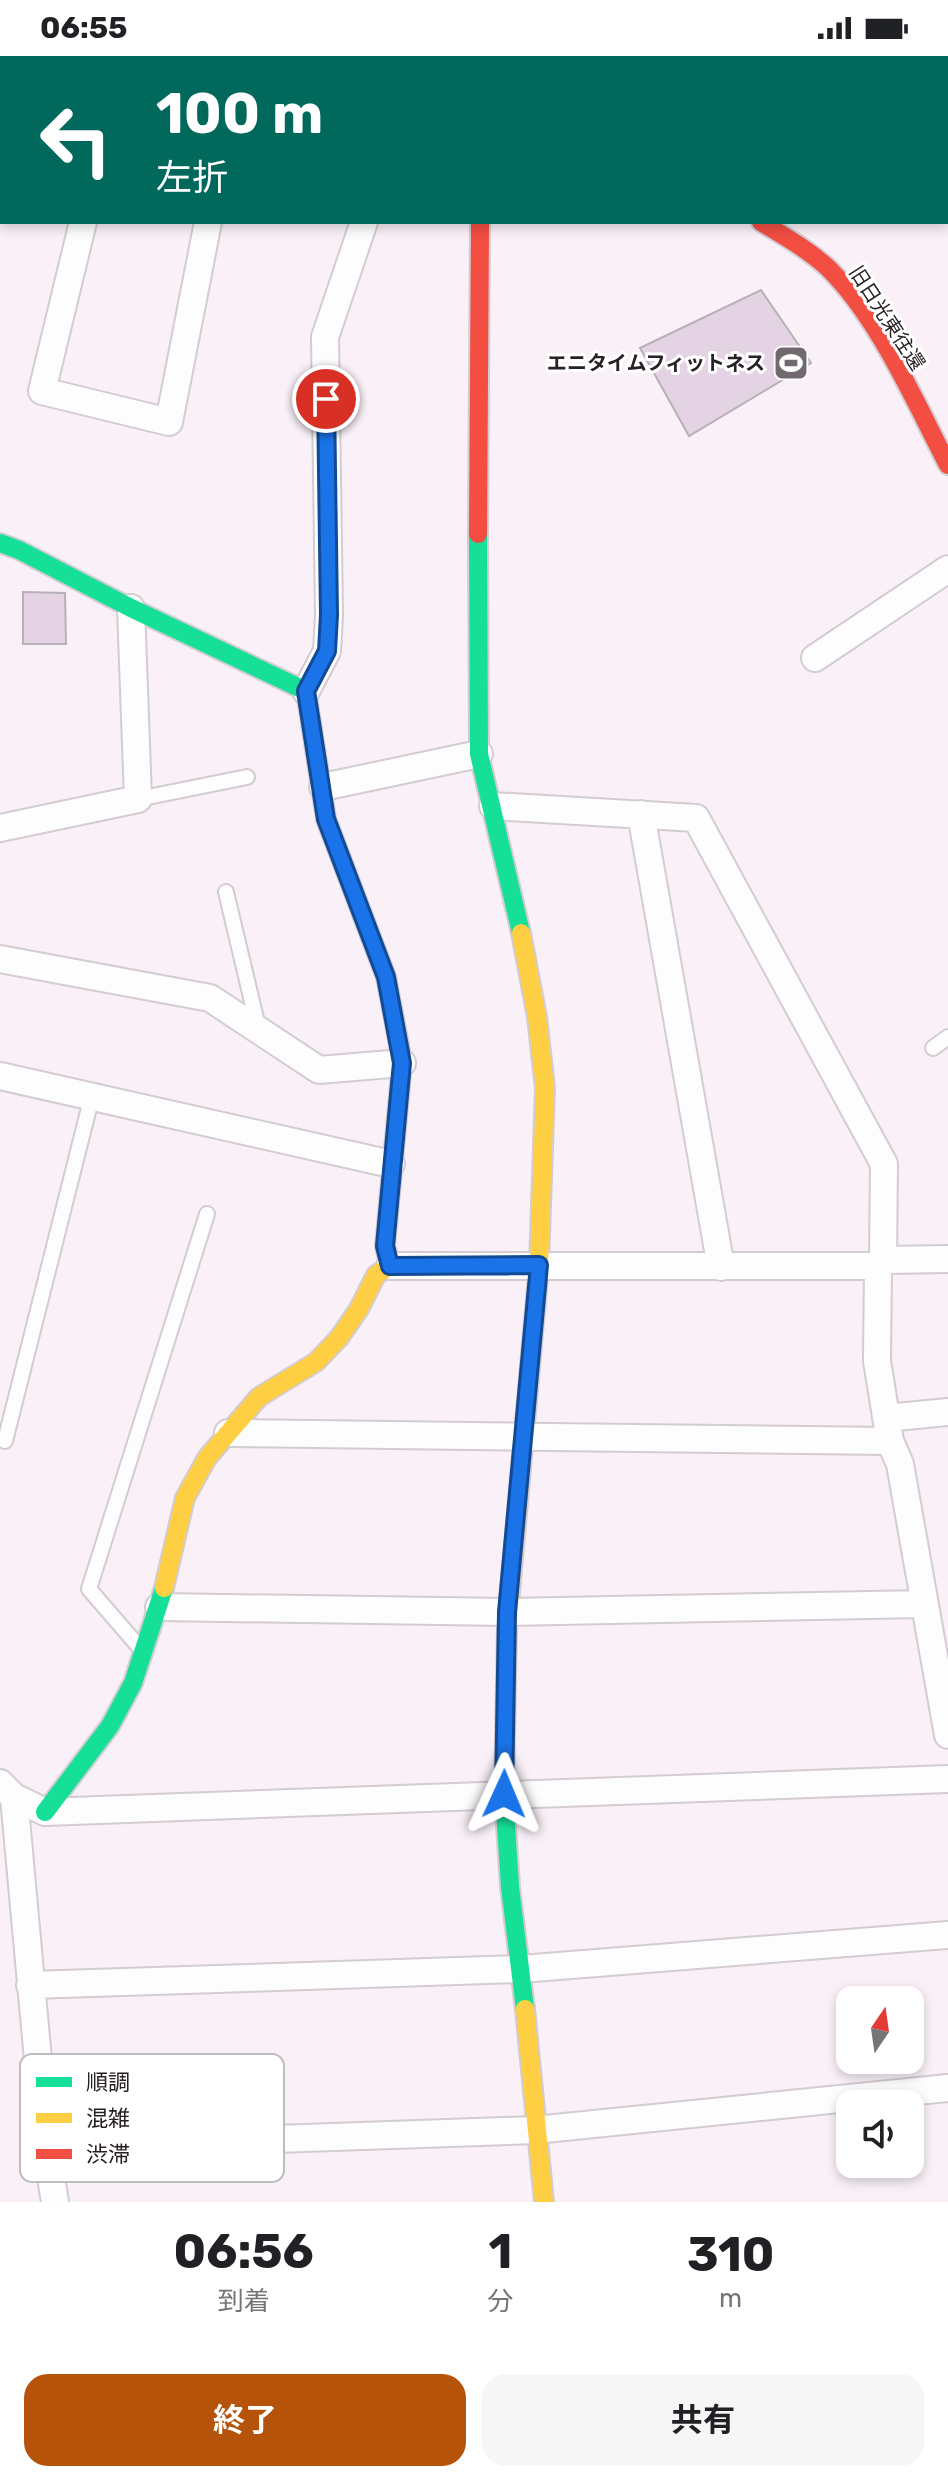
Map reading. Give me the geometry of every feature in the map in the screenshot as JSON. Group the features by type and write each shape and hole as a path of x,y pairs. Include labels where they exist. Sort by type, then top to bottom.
{"street":[{"path":"83,224 42,391 169,422 208,224"},
{"path":"363,224 325,337 327,651 306,691 326,819 386,977 402,1063 385,1246 390,1266"},
{"path":"480,224 479,754 493,806 537,1017 545,1088 539,1265 507,1612 504,1794 510,1887 544,2202"},
{"name":"旧日光東往還","path":"764,224 829,269 853,299 877,335 948,465"},
{"path":"0,543 306,691"},
{"path":"815,658 948,569"},
{"path":"0,828 138,799 131,608"},
{"path":"323,787 479,754"},
{"path":"493,806 696,818 884,1164 877,1361 888,1429 900,1464 948,1735"},
{"path":"641,814 721,1267"},
{"path":"0,959 210,998 319,1070 402,1063"},
{"path":"0,1076 391,1164"},
{"path":"45,1812 110,1726 133,1683 159,1607 185,1498 207,1458 259,1397 316,1362 339,1338 359,1309 376,1275 390,1266 721,1267 948,1259"},
{"path":"228,1433 523,1437 888,1429 948,1412"},
{"path":"159,1607 507,1612 923,1604"},
{"path":"7,1790 45,1812 948,1779"},
{"path":"7,1790 37,2054"},
{"path":"30,1985 521,1969 948,1935"},
{"path":"284,2139 535,2130 948,2088"},
{"path":"52,2182 55,2202"}],"lane":[{"path":"138,799 247,777"},
{"path":"226,892 258,1028"},
{"path":"933,1048 948,1037"},
{"path":"5,1441 92,1096"},
{"path":"144,1653 89,1589 207,1214"}],"building":[{"path":"761,290 811,363 689,436 640,348"},
{"path":"23,592 65,593 66,644 23,644"}],"traffic: fast":[{"path":"478,534 479,754 521,933"},
{"path":"0,543 306,691 326,819 386,977 399,1045"},
{"path":"45,1812 110,1726 133,1683 164,1588"},
{"path":"507,1626 504,1794 510,1887 525,2009"}],"traffic: slow":[{"path":"507,1626 539,1265 545,1088 537,1017 521,933"},
{"path":"164,1588 185,1498 207,1458 259,1397 316,1362 339,1338 359,1309 376,1275 390,1266 385,1246 402,1063 399,1045"},
{"path":"525,2009 544,2202"}],"traffic: jam":[{"path":"478,534 480,224"},
{"path":"764,224 827,267 863,310 894,361 948,465"}],"place":[{"name":"エニタイムフィットネス","path":"791,363"}],"route":[{"path":"326,399 327,651 306,691 326,819 386,977 402,1063 385,1246 390,1266 539,1265 507,1612 504,1794"}]}
